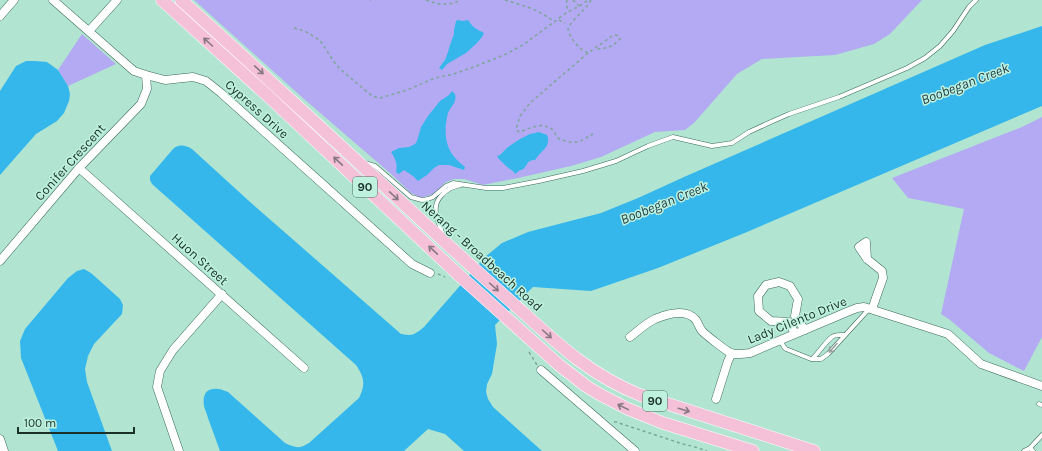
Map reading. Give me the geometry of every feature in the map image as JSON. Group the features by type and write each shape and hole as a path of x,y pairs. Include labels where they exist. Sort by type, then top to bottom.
{"main road":[{"name":"90","path":"162,0 268,96 462,277 575,378 612,402 644,416 753,451"},
{"name":"Nerang - Broadbeach Road","path":"181,0 471,266 573,356 606,379 655,401 814,451"}],"street":[{"path":"0,16 14,0"},
{"name":"Cypress Drive","path":"53,0 134,71 165,80 193,77 206,81 227,98 412,264 430,273"},
{"path":"89,31 117,0"},
{"name":"Conifer Crescent","path":"0,261 79,168 141,104 147,89 146,75"},
{"name":"Huon Street","path":"79,168 304,368"},
{"path":"867,259 882,271 883,278 871,309"},
{"path":"795,334 789,322 771,321 759,311 758,296 766,285 779,282 790,286 798,299 795,316 805,330"},
{"path":"179,451 157,387 160,371 173,350 222,294"},
{"name":"Lady Cilento Drive","path":"732,354 750,353 857,308 864,307 948,334 981,364 1042,386"},
{"path":"630,337 654,319 675,313 689,314 696,320 702,330 732,354 728,361 716,399"},
{"path":"541,370 635,451"},
{"path":"0,438 4,451"}],"lane":[{"path":"355,160 375,166 411,196 419,200 428,200 449,184 456,183 486,188 503,188 568,175 616,161 648,146 673,137 712,146 732,143 749,132 773,121 789,114 839,98 907,68 925,58 940,46 953,31 968,7 976,0"},
{"path":"446,243 437,218 436,207 440,198 450,188 463,185"},
{"path":"428,200 436,207"},
{"path":"780,340 784,347 789,351 816,360 824,357 871,309"},
{"path":"811,359 831,337 839,334 845,335"},
{"path":"1024,451 1032,450 1042,435"}],"path":[{"path":"426,0 441,4 452,4 461,0"},
{"path":"505,0 531,8 555,22"},
{"path":"567,0 566,5 569,12"},
{"path":"573,0 579,6"},
{"path":"294,28 305,31 322,43 340,69 372,96 380,98 407,90 435,78 454,74 494,59 523,45 569,12 589,0"},
{"path":"588,54 581,49 571,37 568,30 571,23 584,10 589,0"},
{"path":"559,20 566,23"},
{"path":"593,134 579,142 569,142 559,139 552,129 547,126 540,125 519,132 516,128 520,116 530,103 588,54 612,36 616,35 620,37 620,39 612,46 604,49 596,49"},
{"path":"430,273 441,274 448,278"},
{"path":"527,348 541,370"},
{"path":"606,426 616,422 708,451"}],"shaded area":[{"path":"194,0 922,0 890,34 874,44 835,55 762,59 737,74 694,123 685,130 655,132 601,157 571,166 518,178 483,185 464,179 454,179 446,182 433,194 421,198 411,193"},
{"path":"82,34 116,64 68,86 58,70"},
{"path":"1042,117 1042,337 1024,371 989,353 941,314 964,209 908,198 892,178 1022,127"}],"water":[{"path":"456,21 469,21 473,27 484,33 477,43 466,53 447,64 442,70 439,68 445,60 454,34"},
{"name":"Boobegan Creek","path":"1042,26 1042,106 747,232 658,268 591,291 533,287 495,325 497,344 492,374 487,384 486,392 493,407 542,451 464,451 445,434 428,429 404,451 220,451 204,406 205,395 210,390 218,389 228,392 285,443 297,447 309,443 359,398 363,389 363,381 361,373 356,365 152,184 150,176 175,147 182,146 192,149 401,334 411,335 424,327 485,257 502,243 528,232 601,213 985,45"},
{"path":"26,61 47,62 58,70 68,86 70,94 69,101 64,113 57,121 36,134 0,175 0,91 16,66"},
{"path":"452,91 455,94 455,99 447,115 446,137 451,153 465,167 464,170 449,165 439,165 418,181 404,170 399,174 396,172 396,161 391,152 399,148 409,147 415,144 421,127 428,116 440,101"},
{"path":"539,132 547,135 547,146 535,160 530,161 522,170 515,174 497,156 520,139 530,134"},
{"path":"84,269 91,273 120,299 123,305 122,314 94,344 88,356 85,369 87,382 112,451 58,451 21,358 20,341 25,329 68,278 77,271"}]}
